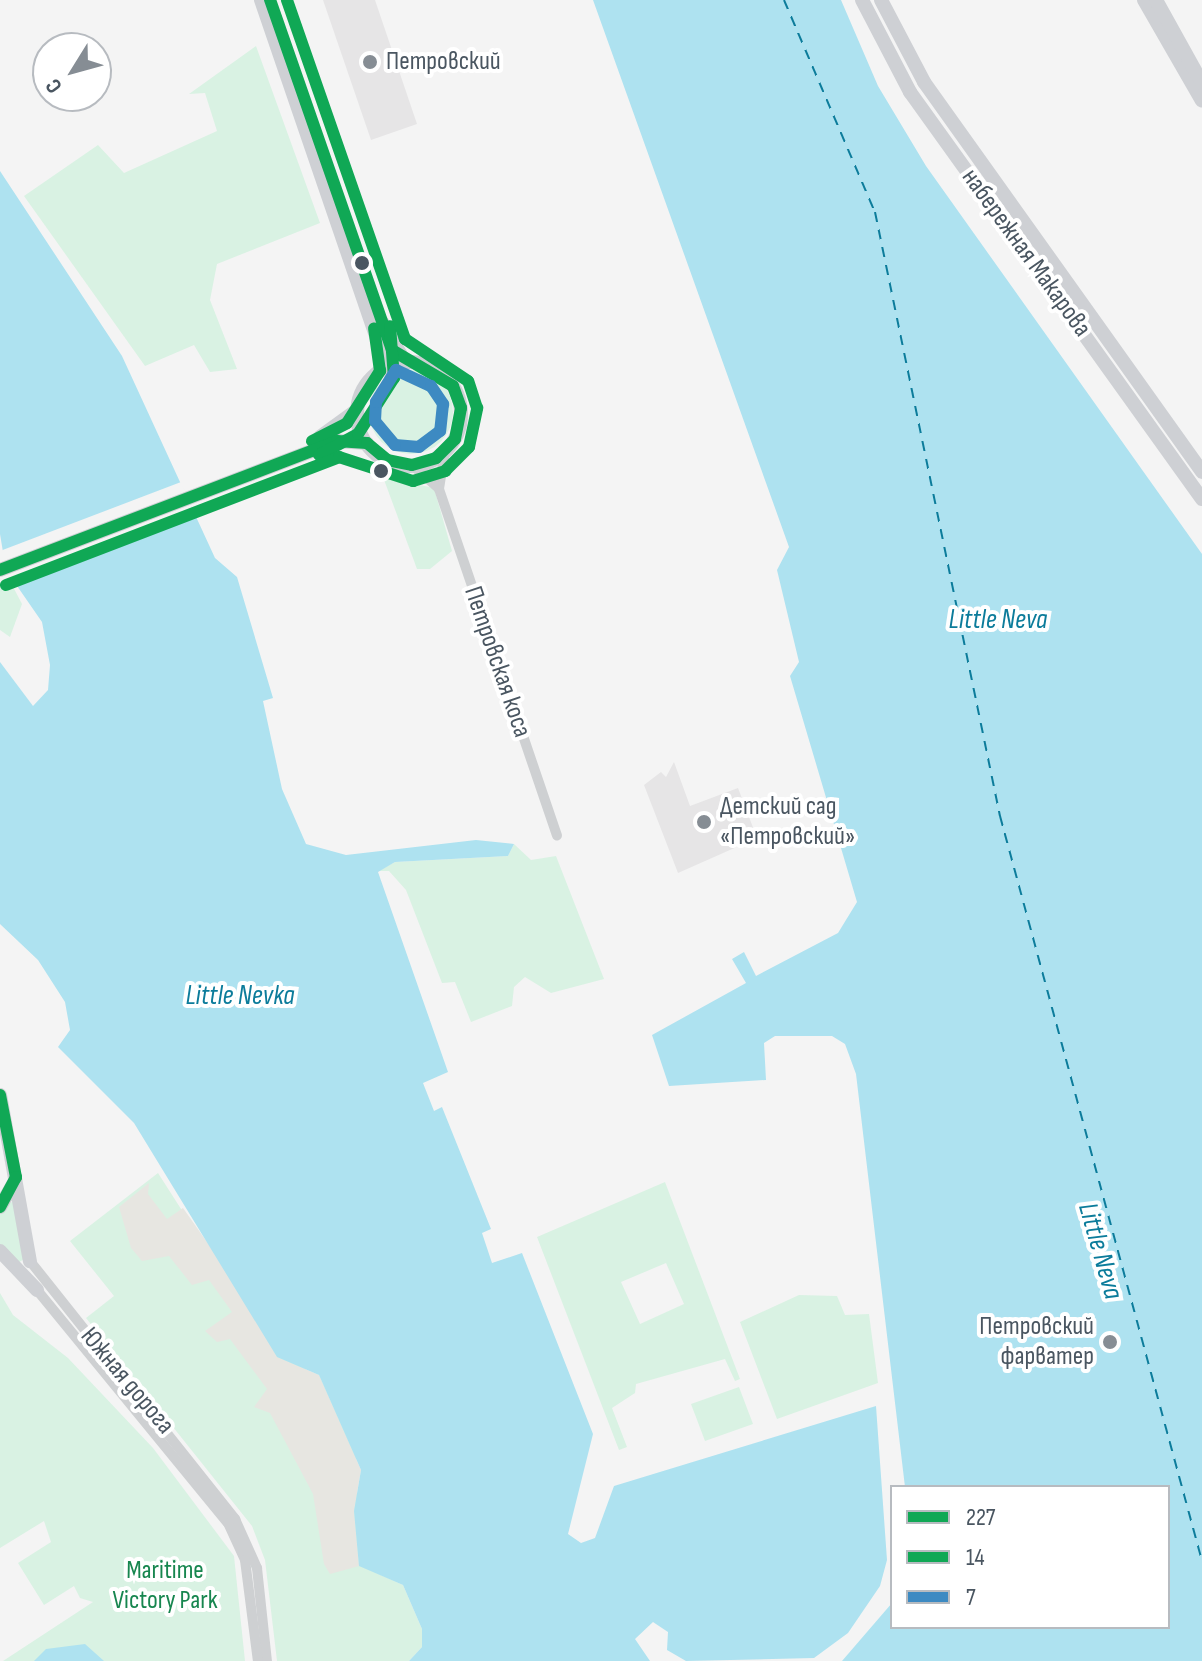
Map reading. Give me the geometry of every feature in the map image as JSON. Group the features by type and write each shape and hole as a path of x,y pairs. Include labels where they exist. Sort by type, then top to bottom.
{"street":[{"path":"0,570 340,430 357,410 380,371 382,353 261,0"},
{"path":"270,0 392,350 405,362 436,369 457,393 460,424 445,451 412,465 387,460 367,443 357,410"},
{"name":"набережная Макарова","path":"862,0 890,59 1202,499"},
{"name":"набережная Макарова","path":"881,0 906,50 1202,472"},
{"path":"1144,0 1202,101"},
{"path":"1156,0 1202,83"},
{"path":"380,371 405,362"},
{"path":"0,560 337,441 367,443"},
{"name":"Петровская коса","path":"445,451 439,489 557,835"},
{"name":"Петровская коса","path":"412,465 439,489"},
{"name":"Южная дорога","path":"0,1095 30,1261 235,1519 257,1568 267,1661"},
{"path":"0,1150 15,1170 0,1207"},
{"path":"0,1251 37,1290"},
{"name":"Южная дорога","path":"37,1290 228,1523 245,1560 258,1661"}],"shaded area":[{"name":"Петровский","path":"323,0 375,0 417,124 371,140"},
{"name":"Детский сад «Петровский»","path":"674,762 690,806 738,788 757,838 678,873 644,785 661,772 666,777"}],"green space":[{"path":"256,46 320,223 217,264 210,300 237,369 210,372 194,345 145,366 24,196 98,145 124,173 217,131 205,93 189,94"},
{"path":"411,370 434,377 446,389 453,412 446,435 434,447 411,454 388,447 376,435 369,412 376,389 388,377"},
{"path":"383,477 434,488 452,551 430,569 417,569"},
{"path":"10,581 22,604 10,637 0,630 0,586"},
{"path":"514,844 531,860 556,856 604,979 551,993 525,977 514,987 512,1006 471,1022 455,982 442,983 406,890 389,871 378,871 395,862 508,856"},
{"path":"158,1173 222,1273 307,1371 319,1375 356,1457 359,1565 403,1585 422,1629 422,1647 409,1661 277,1661 265,1560 252,1526 86,1318 114,1296 70,1241"},
{"path":"665,1182 740,1379 735,1381 725,1359 636,1384 635,1393 612,1408 627,1447 619,1450 537,1237","holes":["666,1263 684,1304 640,1324 621,1282"]},
{"path":"14,1200 26,1258 16,1264 0,1246 0,1212"},
{"name":"Maritime Victory Park","path":"0,1293 13,1315 68,1358 153,1448 234,1556 245,1661 3,1661 93,1602 80,1598 74,1586 44,1605 18,1563 51,1542 44,1521 0,1548"},
{"path":"799,1295 837,1296 845,1315 869,1314 878,1383 777,1419 740,1322"},
{"path":"739,1387 753,1424 705,1441 691,1404"}],"sand":[{"path":"149,1183 148,1194 167,1219 183,1208 250,1303 277,1357 319,1375 361,1470 354,1511 359,1566 330,1574 324,1564 313,1494 270,1413 254,1407 267,1389 230,1339 217,1342 205,1331 232,1312 209,1280 192,1285 169,1256 142,1261 131,1248 119,1207"}],"water":[{"name":"Little Neva","path":"593,0 841,0 878,86 926,166 1202,554 1202,1661 842,1661 890,1605 890,1629 1170,1629 1170,1485 905,1485 856,1074 845,1044 832,1036 775,1036 764,1043 766,1080 669,1086 652,1035 746,983 732,959 744,952 756,976 838,933 857,902 790,676 799,662 777,570 789,547"},
{"name":"Little Nevka","path":"0,171 122,356 215,558 237,577 273,698 263,701 282,789 306,844 346,855 476,840 514,844 508,856 395,862 378,872 448,1072 423,1083 434,1111 442,1107 491,1229 482,1233 492,1263 522,1253 593,1434 568,1534 581,1543 595,1538 614,1486 876,1406 887,1560 880,1586 848,1633 814,1658 686,1661 667,1650 668,1632 653,1622 635,1639 650,1661 409,1661 422,1647 422,1629 403,1585 359,1566 354,1511 361,1470 319,1375 277,1357 134,1123 58,1047 70,1030 65,1002 38,960 0,924 0,662 33,706 48,690 50,665 42,622 6,570 0,534"},
{"path":"85,1644 104,1661 34,1661 46,1649"}],"pier":[{"path":"181,482 192,508 7,579 2,571 0,551"}],"ferry route":[{"path":"784,0 875,212 1000,816 1202,1561"}],"transit line":[{"name":"227","path":"0,570 337,441 367,443 387,460 412,465 436,458 455,439 461,408 453,386 392,350 270,0"},
{"name":"14","path":"6,585 339,457 413,481 445,471 469,447 477,408 468,381 405,339 287,0"},
{"name":"14","path":"319,455 358,434 394,378 390,326"},
{"name":"227","path":"312,441 347,423 380,371 374,328"},
{"name":"7","path":"396,370 431,386 443,404 440,431 419,447 395,445 375,421 376,402 396,370"},
{"name":"227","path":"0,1095 16,1177 0,1207"}],"place":[{"name":"Петровский","path":"370,62"},
{"name":"Детский сад «Петровский»","path":"704,822"},
{"name":"Петровский фарватер","path":"1110,1342"}]}
